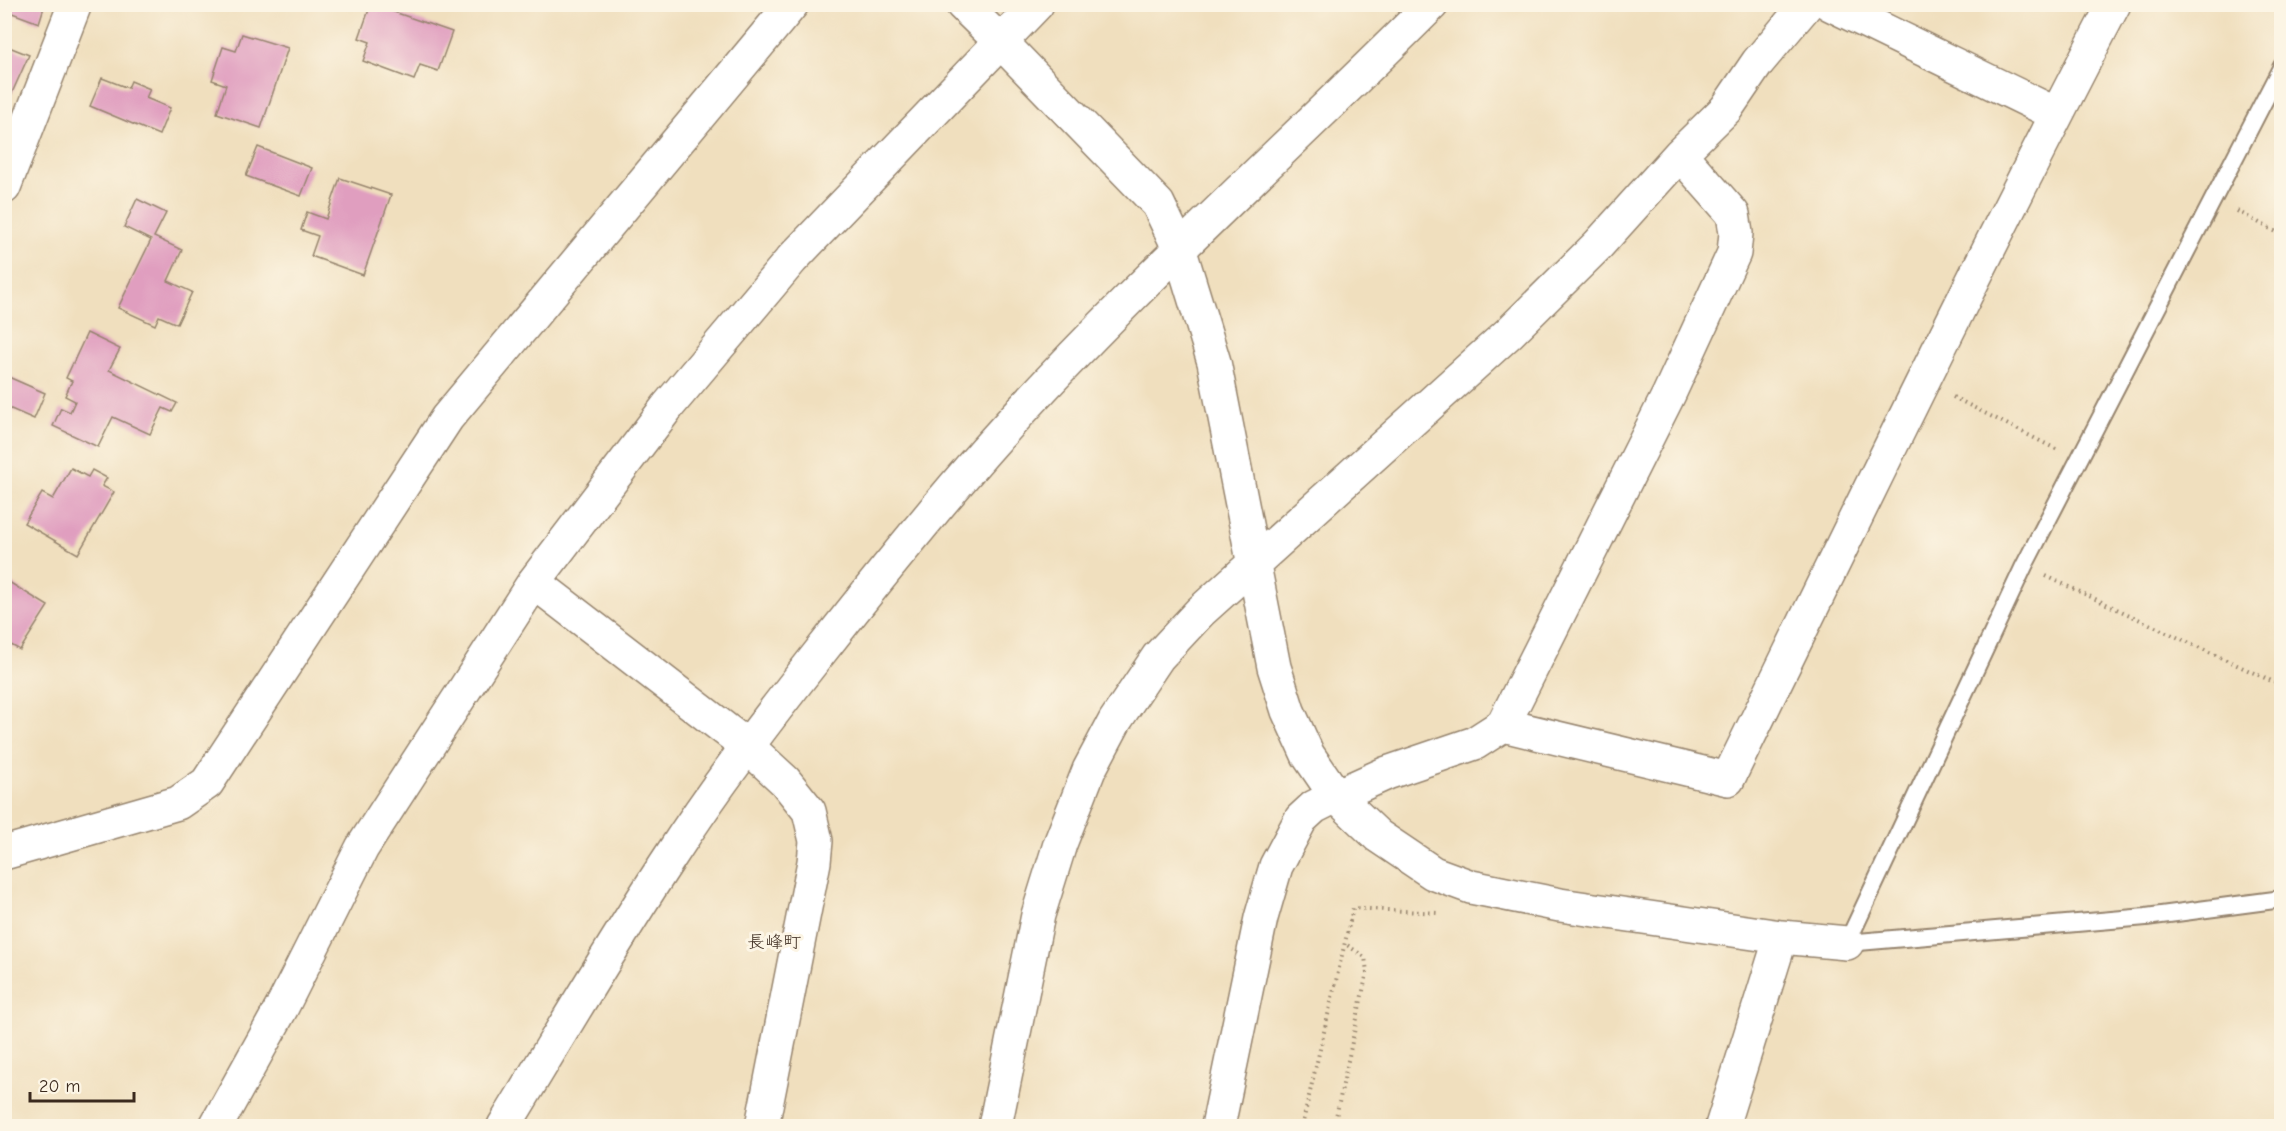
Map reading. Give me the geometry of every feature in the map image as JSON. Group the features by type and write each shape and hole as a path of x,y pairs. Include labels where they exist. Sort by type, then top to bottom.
{"street":[{"path":"4,187 75,4"},
{"path":"4,853 178,803 207,783 447,418 792,4"},
{"path":"962,4 1158,204 1179,248 1214,362 1274,667 1288,711 1308,754 1336,796 1378,836 1424,867 1433,873 1471,886 1560,905 1781,937 1847,943"},
{"path":"216,1126 282,1007 362,848 534,582 668,406 792,259 1037,4"},
{"path":"504,1126 670,856 747,746 873,585 986,451 1094,335 1179,248 1347,89 1432,4"},
{"path":"996,1126 1038,915 1060,844 1089,770 1115,721 1158,657 1200,612 1509,333 1598,244 1680,154 1726,109 1758,62 1807,4"},
{"path":"1830,4 2056,114"},
{"path":"1503,725 1728,779 2056,114 2114,4"},
{"path":"1218,1126 1261,918 1276,866 1301,819 1314,807 1336,796 1387,773 1475,743 1503,725 1669,394 1734,253 1736,233 1733,214 1680,154"},
{"path":"534,582 747,746 785,781 809,811 816,841 814,862 762,1126"},
{"path":"1722,1126 1781,937"}],"lane":[{"path":"1847,943 2024,566 2282,66"},
{"path":"1847,943 2146,917 2282,899"}],"path":[{"path":"2213,199 2282,235"},
{"path":"1923,382 2078,460"},
{"path":"2024,566 2282,686"},
{"path":"1302,1126 1353,908 1459,914 1471,886"},
{"path":"1334,1126 1367,972 1365,957 1344,943"}],"building":[{"path":"4,4 45,4 39,23 4,10"},
{"path":"371,4 452,32 438,71 420,65 414,80 363,61 370,42 359,38"},
{"path":"242,34 288,48 261,128 217,113 226,85 212,80 223,47 236,51"},
{"path":"4,45 29,55 11,95 4,92"},
{"path":"102,78 128,88 131,81 150,89 146,98 170,108 159,135 90,106"},
{"path":"258,147 312,168 301,196 246,176"},
{"path":"340,178 391,195 363,275 311,256 318,236 301,230 307,212 326,219"},
{"path":"137,199 166,213 154,237 182,250 168,281 192,292 177,324 159,316 155,325 118,308 151,240 124,227"},
{"path":"87,333 120,349 109,370 177,403 172,412 163,408 150,434 113,417 98,447 53,426 61,408 70,412 75,401 65,396 72,381 66,378"},
{"path":"4,375 45,393 34,419 4,406"},
{"path":"71,468 88,477 92,470 107,478 102,486 114,492 78,554 24,523 42,493 53,499"},
{"path":"4,579 48,606 20,650 4,641"}],"district":[{"name":"長峰町","path":"774,942"}]}
